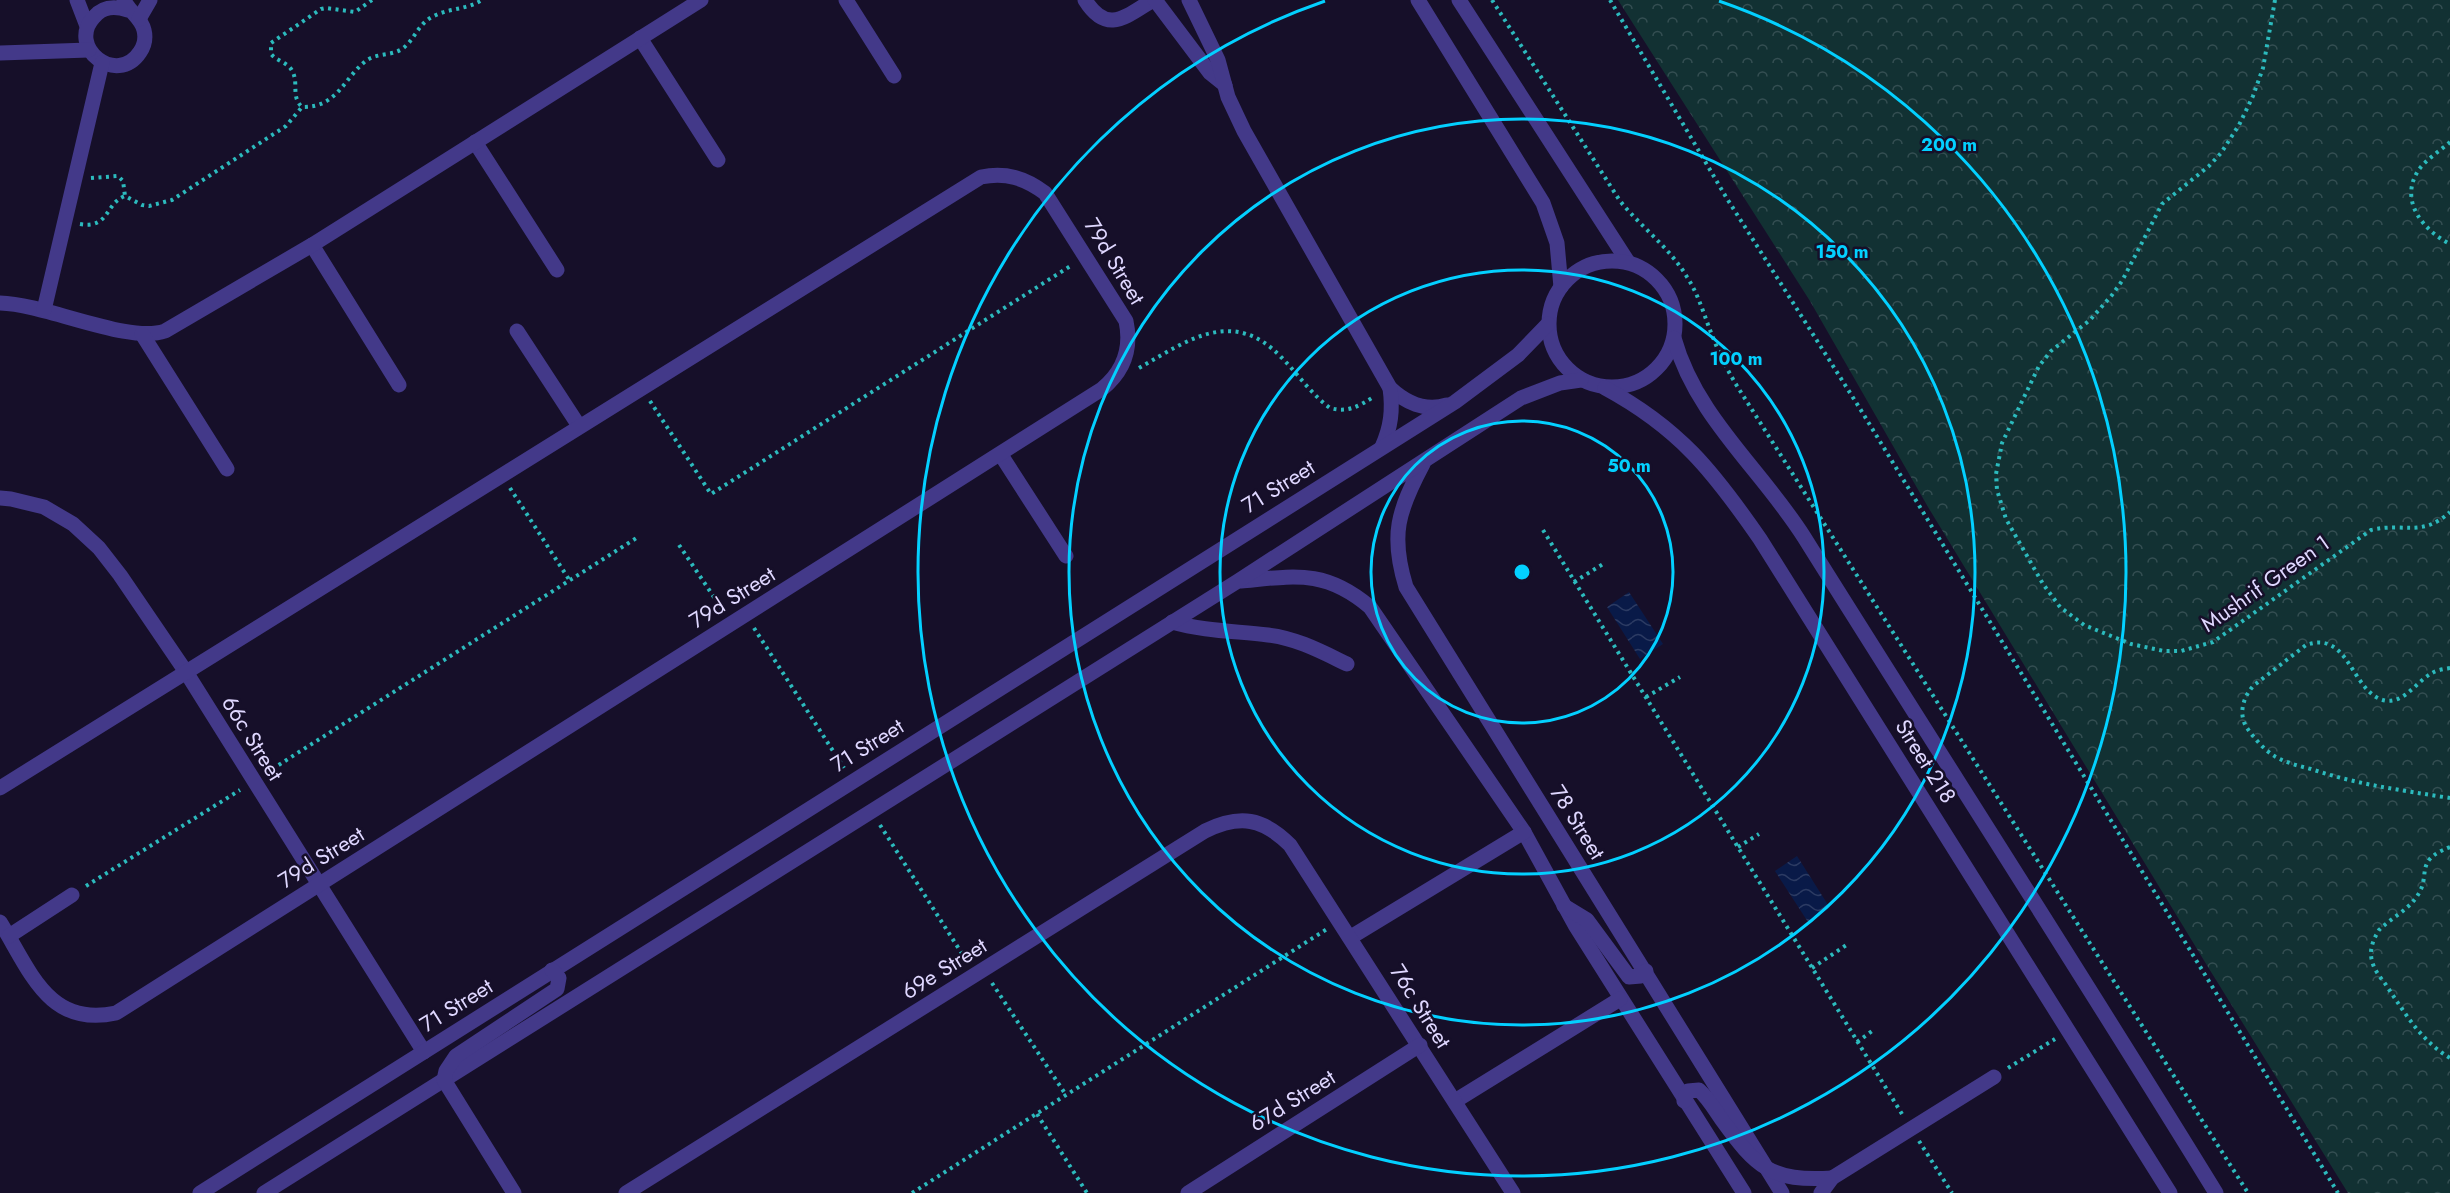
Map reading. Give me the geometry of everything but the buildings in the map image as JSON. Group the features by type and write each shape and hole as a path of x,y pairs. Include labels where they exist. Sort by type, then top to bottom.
{"street":[{"path":"77,0 87,27"},
{"path":"130,10 145,38 138,56 121,66 111,66 94,58 88,50 86,34 94,6 130,10 150,0"},
{"path":"0,303 44,310 142,334 158,333 172,327 312,245 701,0"},
{"path":"846,0 894,76"},
{"path":"1085,0 1096,16 1116,21 1154,0 1210,73 1224,85"},
{"path":"1189,0 1218,60 1224,85 1244,131 1390,388 1412,403 1426,407 1441,407 1455,402"},
{"path":"1418,0 1543,203 1557,243 1561,287"},
{"path":"1460,0 1628,262"},
{"path":"640,38 718,160"},
{"path":"0,52 88,50"},
{"path":"44,310 102,63"},
{"path":"475,142 557,270"},
{"name":"79d Street","path":"0,788 981,177 1004,175 1026,180 1036,186 1052,202 1126,321 1129,343 1124,364 1111,382 1102,389 132,1005 116,1013 98,1017 81,1016 64,1009 50,998 39,984 0,922"},
{"path":"312,245 399,385"},
{"path":"1603,261 1628,262 1650,273 1666,290 1675,313 1674,338 1670,350 1654,372 1632,385 1605,387 1581,380 1571,373 1557,356 1552,346 1548,324 1550,311 1561,287 1574,273 1591,264 1603,261"},
{"name":"71 Street","path":"200,1193 1455,402 1509,362 1548,324"},
{"path":"517,332 579,426"},
{"path":"142,334 227,469"},
{"path":"1674,338 1685,371 1701,401 1793,520 2216,1193"},
{"path":"264,1193 1238,581 1521,398 1560,383 1581,380"},
{"name":"Street 218","path":"1605,387 1647,412 1678,436 1739,508 2170,1193"},
{"path":"1382,447 1391,424 1390,388"},
{"path":"1001,455 1066,556"},
{"name":"78 Street","path":"1424,462 1405,497 1398,519 1396,542 1399,565 1406,587 1782,1193"},
{"name":"66c Street","path":"0,498 44,507 73,524 99,548 186,672 424,1052"},
{"path":"1238,581 1307,577 1330,582 1352,592 1370,607 1524,832 1564,906 1620,999 1742,1192"},
{"path":"1172,622 1197,629 1270,635 1305,645 1347,664"},
{"name":"69e Street","path":"626,1193 1205,831 1222,823 1241,820 1260,823 1277,832 1290,845"},
{"path":"1351,937 1524,832"},
{"name":"76c Street","path":"1290,845 1513,1193"},
{"path":"9,936 72,895"},
{"path":"1564,906 1587,920 1629,977 1641,976 1646,971"},
{"path":"514,1193 444,1080 446,1071 456,1056 557,989 559,978 552,970"},
{"path":"1455,1101 1620,999"},
{"name":"67d Street","path":"1188,1193 1420,1045"},
{"path":"1821,1193 1832,1178 1994,1077"},
{"path":"1684,1101 1688,1091 1699,1090 1745,1150 1767,1170 1788,1177 1832,1178"}],"path":[{"path":"302,107 295,96 295,76 291,69 271,54 271,43 321,9 355,12 372,0"},
{"path":"125,196 149,206 172,200 286,126 302,107 318,105 334,96 366,61 401,50 431,16 464,9 482,0"},
{"path":"1492,0 1620,201 1636,221 1672,257 1687,277 1697,295 1720,355 1737,386 2248,1193"},
{"path":"1610,0 1726,197 1865,418 2338,1193"},
{"name":"Mushrif Green 1","path":"2276,0 2259,82 2231,140 2209,166 2162,204 2122,281 2112,295 2090,320 2051,351 2039,366 2002,443 1998,458 1997,490 2000,505 2043,584 2060,607 2072,617 2131,644 2164,651 2198,648 2213,642 2371,530 2396,526 2418,529 2427,527 2436,524 2450,512"},
{"path":"2450,142 2418,170 2410,190 2414,210 2427,228 2450,244"},
{"path":"75,178 118,176 123,181 125,196"},
{"path":"65,222 86,225 98,222 108,215 117,200 125,196"},
{"path":"641,388 711,494 1086,256"},
{"path":"1130,373 1190,339 1206,333 1222,331 1246,335 1268,345 1330,408 1340,411 1351,410 1390,388"},
{"path":"502,475 570,581"},
{"path":"1543,530 1952,1193"},
{"path":"72,895 638,537"},
{"path":"679,545 732,624"},
{"path":"1574,582 1603,564"},
{"path":"746,615 852,781"},
{"path":"2450,668 2432,673 2399,699 2383,699 2369,690 2336,648 2322,642 2314,642 2253,686 2242,708 2249,731 2276,757 2362,785 2450,798"},
{"path":"1646,698 1680,677"},
{"path":"871,811 1066,1095"},
{"path":"1738,847 1759,834"},
{"path":"2450,847 2435,853 2428,859 2424,868 2422,885 2416,898 2379,930 2374,937 2371,952 2374,967 2409,1021 2427,1042 2450,1058"},
{"path":"912,1193 1340,921"},
{"path":"1812,968 1848,944"},
{"path":"1857,1042 1875,1029"},
{"path":"1994,1077 2068,1030"},
{"path":"1037,1114 1087,1193"}],"green space":[{"path":"1618,0 2450,0 2450,1193 2348,1193 1928,507 1810,301"}],"water":[{"path":"1629,592 1663,644 1640,659 1607,607"},
{"path":"1797,856 1830,908 1808,922 1775,871"}]}
